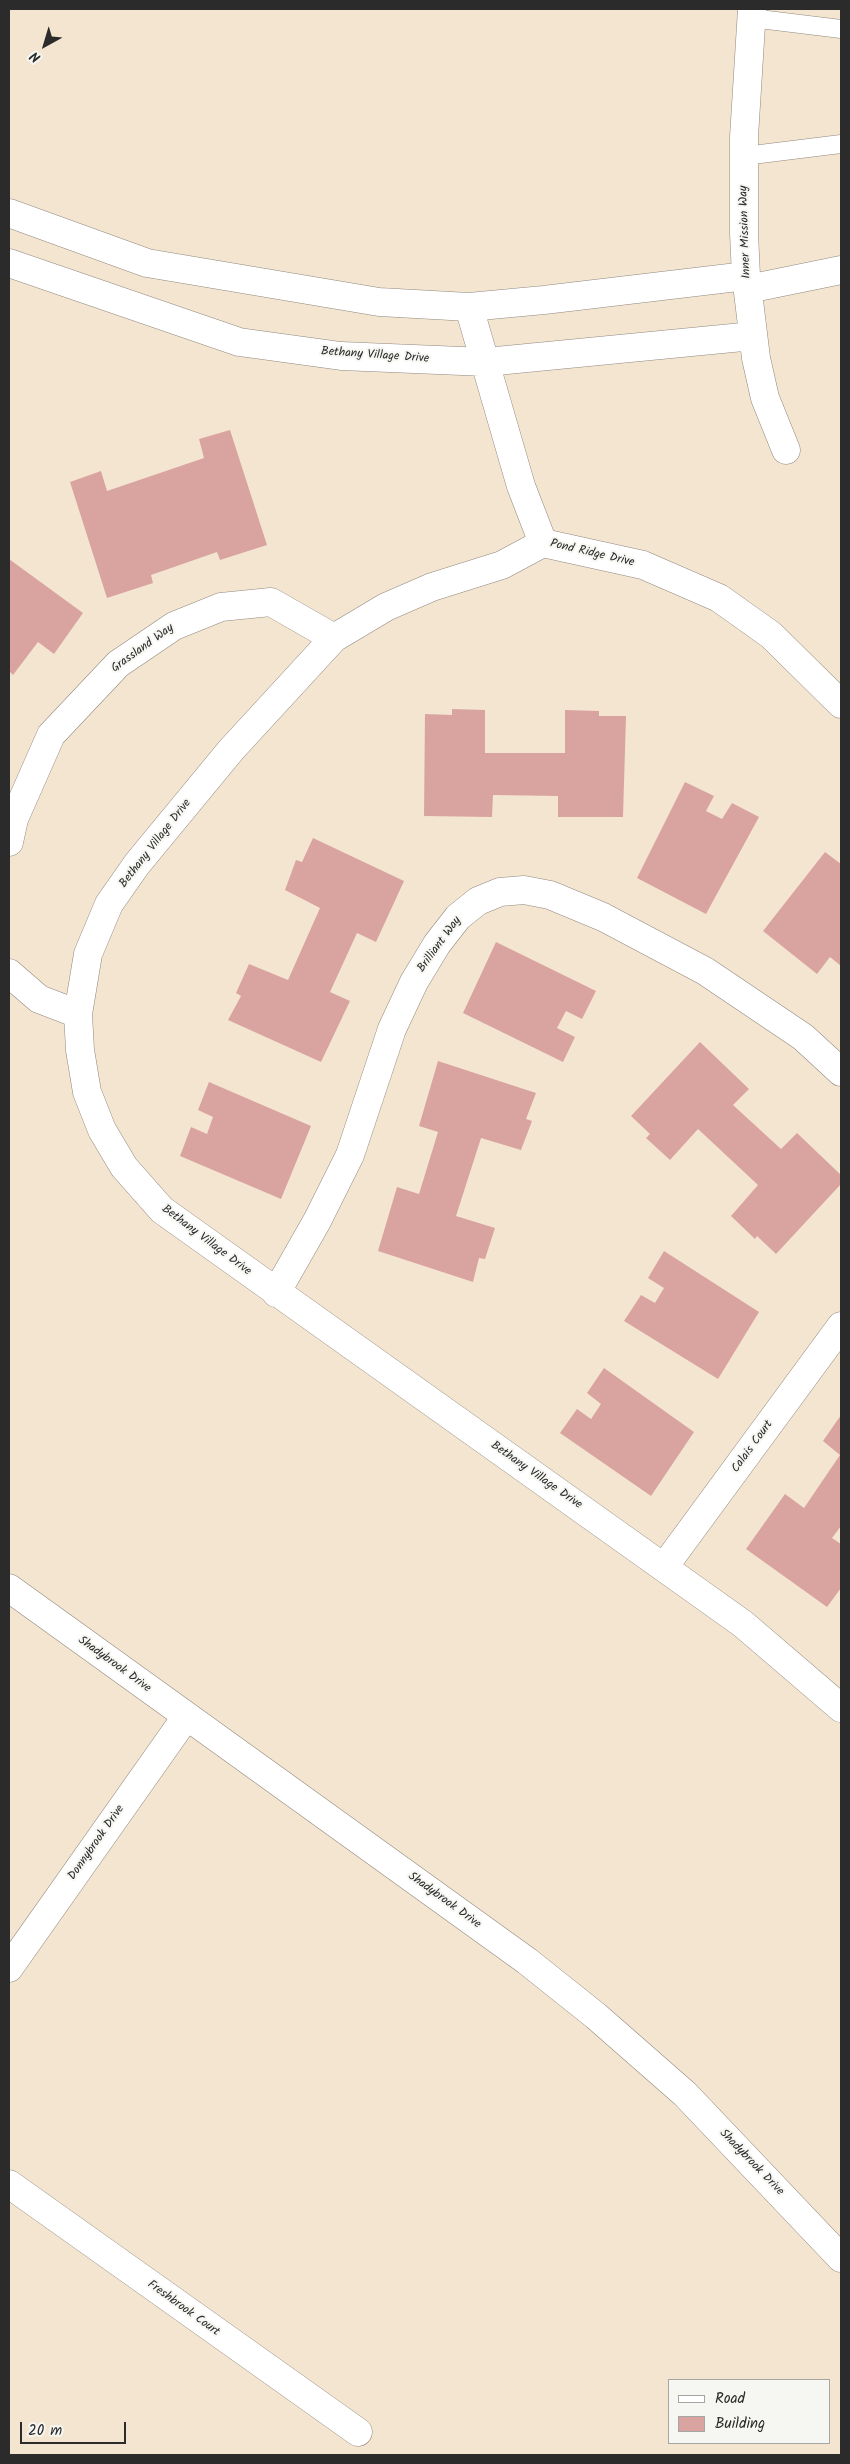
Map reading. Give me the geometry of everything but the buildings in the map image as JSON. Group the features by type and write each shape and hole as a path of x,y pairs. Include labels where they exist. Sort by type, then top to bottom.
{"street":[{"name":"Inner Mission Way","path":"751,13 744,156 747,283 753,336 765,398 786,450"},
{"path":"9,213 147,263 379,302 469,306 747,283 841,270"},
{"name":"Bethany Village Drive","path":"9,263 240,342 341,356 486,362 753,336"},
{"name":"Pond Ridge Drive","path":"469,306 520,486 543,543 643,565 719,598 771,634 841,704"},
{"name":"Bethany Village Drive","path":"543,543 502,565 432,587 386,606 334,638 231,750 137,864 109,904 88,954 78,1014 80,1050 87,1092 102,1130 124,1167 162,1210 743,1624 841,1708"},
{"name":"Grassland Way","path":"9,842 14,819 51,735 118,664 174,626 221,607 271,602 334,638"},
{"name":"Brilliant Way","path":"276,1293 317,1221 350,1154 392,1029 414,982 437,944 458,917 478,901 500,892 524,890 550,895 603,917 705,970 803,1038 841,1072"},
{"path":"9,973 39,999 78,1014"},
{"name":"Calais Court","path":"664,1567 841,1326"},
{"name":"Shadybrook Drive","path":"9,1588 186,1718 480,1927 596,2016 685,2094 841,2258"},
{"name":"Donnybrook Drive","path":"9,1968 186,1718"},
{"name":"Freshbrook Court","path":"9,2184 358,2432"}],"lane":[{"path":"751,13 841,29"},
{"path":"744,156 841,144"}]}
